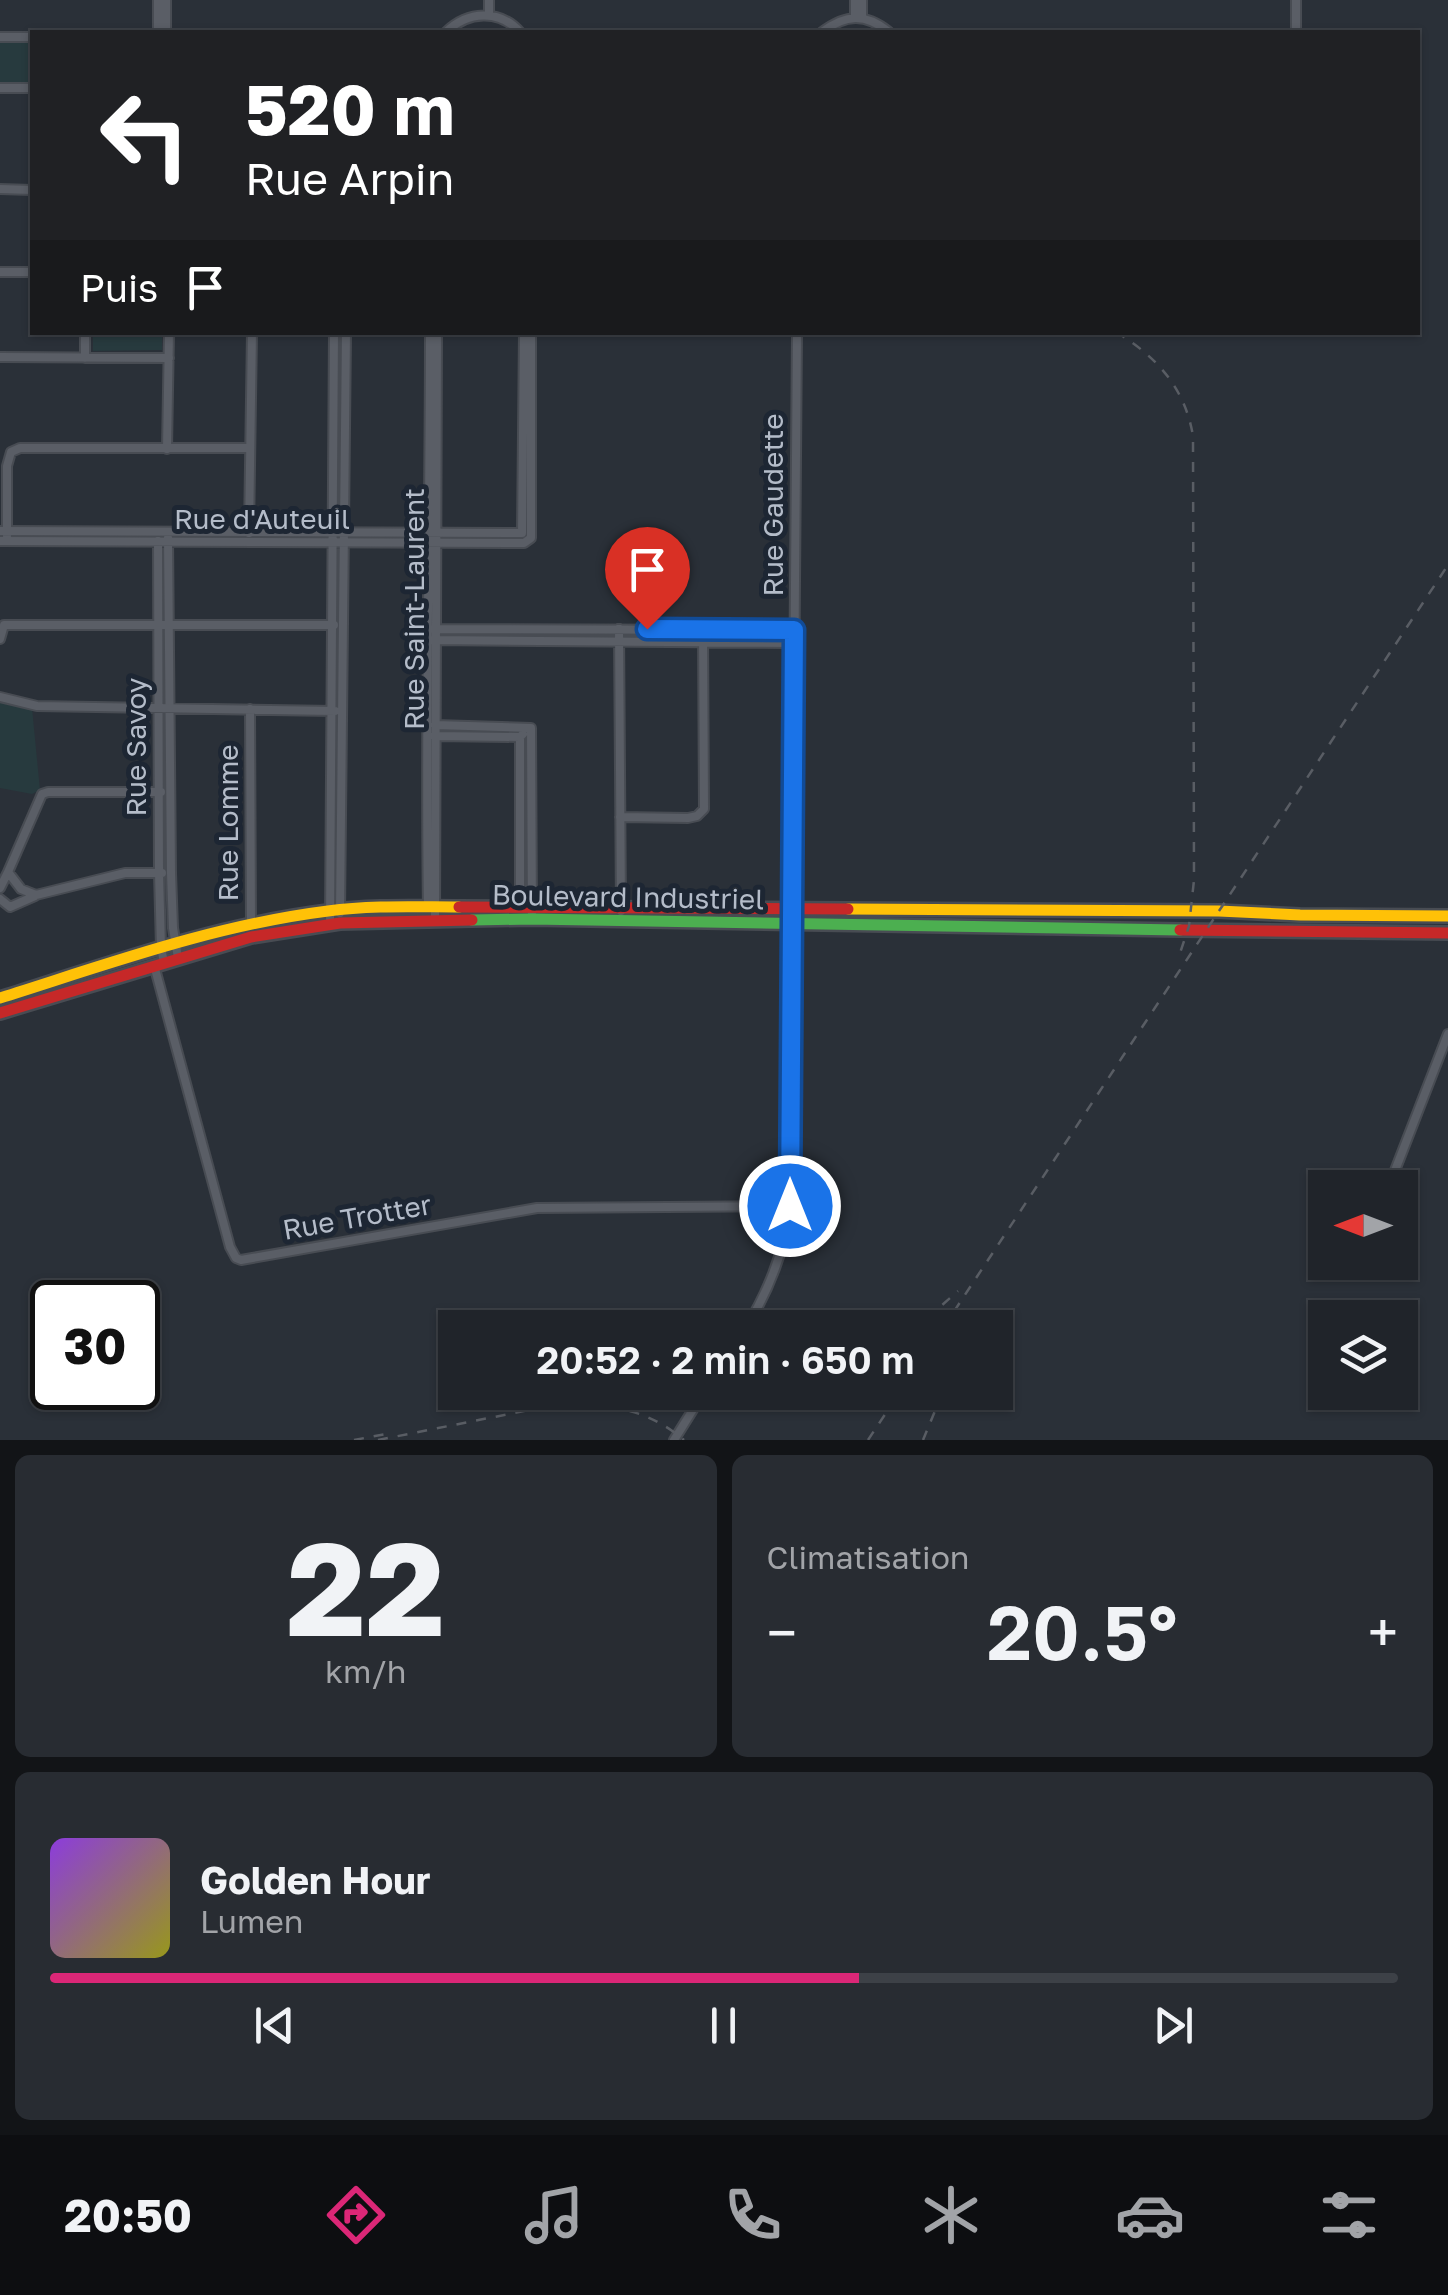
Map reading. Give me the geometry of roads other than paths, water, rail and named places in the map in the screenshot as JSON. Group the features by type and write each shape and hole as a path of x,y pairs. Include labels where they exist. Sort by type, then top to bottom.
{"street":[{"path":"158,0 158,30"},
{"path":"166,0 166,30"},
{"path":"480,0 484,15"},
{"path":"484,15 490,0"},
{"path":"858,0 858,18"},
{"path":"1296,0 1296,30"},
{"path":"448,30 484,15 510,22 518,30"},
{"path":"825,30 842,20 858,18 877,22 887,30"},
{"path":"0,37 30,37"},
{"path":"0,88 30,88"},
{"path":"0,189 30,190"},
{"path":"0,272 30,272"},
{"path":"85,335 85,358"},
{"path":"168,448 169,335"},
{"path":"249,537 252,335"},
{"path":"334,335 330,802 335,917"},
{"path":"335,917 342,802 346,335"},
{"name":"Rue Saint-Laurent","path":"430,335 434,408 431,914"},
{"name":"Rue Saint-Laurent","path":"434,408 438,335"},
{"name":"Rue d'Auteuil","path":"4,536 525,538 528,335"},
{"name":"Rue Gaudette","path":"757,1310 776,1269 790,1206 797,335"},
{"path":"0,357 169,358"},
{"path":"334,366 346,366"},
{"path":"4,536 7,466 11,452 20,448 250,448"},
{"path":"334,451 345,451"},
{"name":"Rue Savoy","path":"159,964 158,707 163,537"},
{"name":"Rue Savoy","path":"163,624 177,951"},
{"path":"0,640 4,625 343,625"},
{"path":"432,629 794,630"},
{"path":"619,629 621,915"},
{"path":"620,816 688,818 698,816 704,809 703,629"},
{"path":"432,640 794,643"},
{"path":"0,698 37,706 342,712"},
{"name":"Rue Lomme","path":"250,709 251,931"},
{"path":"431,725 531,728"},
{"path":"431,736 520,737 531,728"},
{"path":"526,914 532,810 531,728"},
{"path":"520,737 526,914"},
{"path":"0,888 38,800 45,793 170,792"},
{"path":"330,802 342,802"},
{"path":"520,810 532,810"},
{"path":"8,872 22,889 36,896"},
{"path":"0,899 10,908 36,896 124,872 171,873"},
{"name":"Boulevard Industriel","path":"0,1014 159,964 177,951 251,931 335,917 621,915 792,909 1448,916"},
{"path":"907,927 909,910"},
{"path":"959,928 963,911"},
{"path":"1054,928 1058,912"},
{"name":"Boulevard Industriel","path":"621,915 792,925 1448,932"},
{"path":"1287,932 1300,915"},
{"path":"1372,932 1374,916"},
{"name":"Boulevard Industriel","path":"0,998 161,948 177,951"},
{"name":"Rue Trotter","path":"159,964 230,1247 241,1260 537,1208 790,1206"},
{"path":"1395,1170 1448,1034"},
{"path":"674,1440 693,1410"}],"railway":[{"path":"1120,335 1167,375 1183,403 1193,436 1194,880 1189,926 1178,959"},
{"path":"955,1310 1448,565"},
{"path":"936,1310 958,1291"},
{"path":"378,1440 529,1410"},
{"path":"624,1410 663,1425 684,1440"},
{"path":"868,1440 888,1410"},
{"path":"923,1440 935,1410"},
{"path":"354,1440 391,1433"}]}
